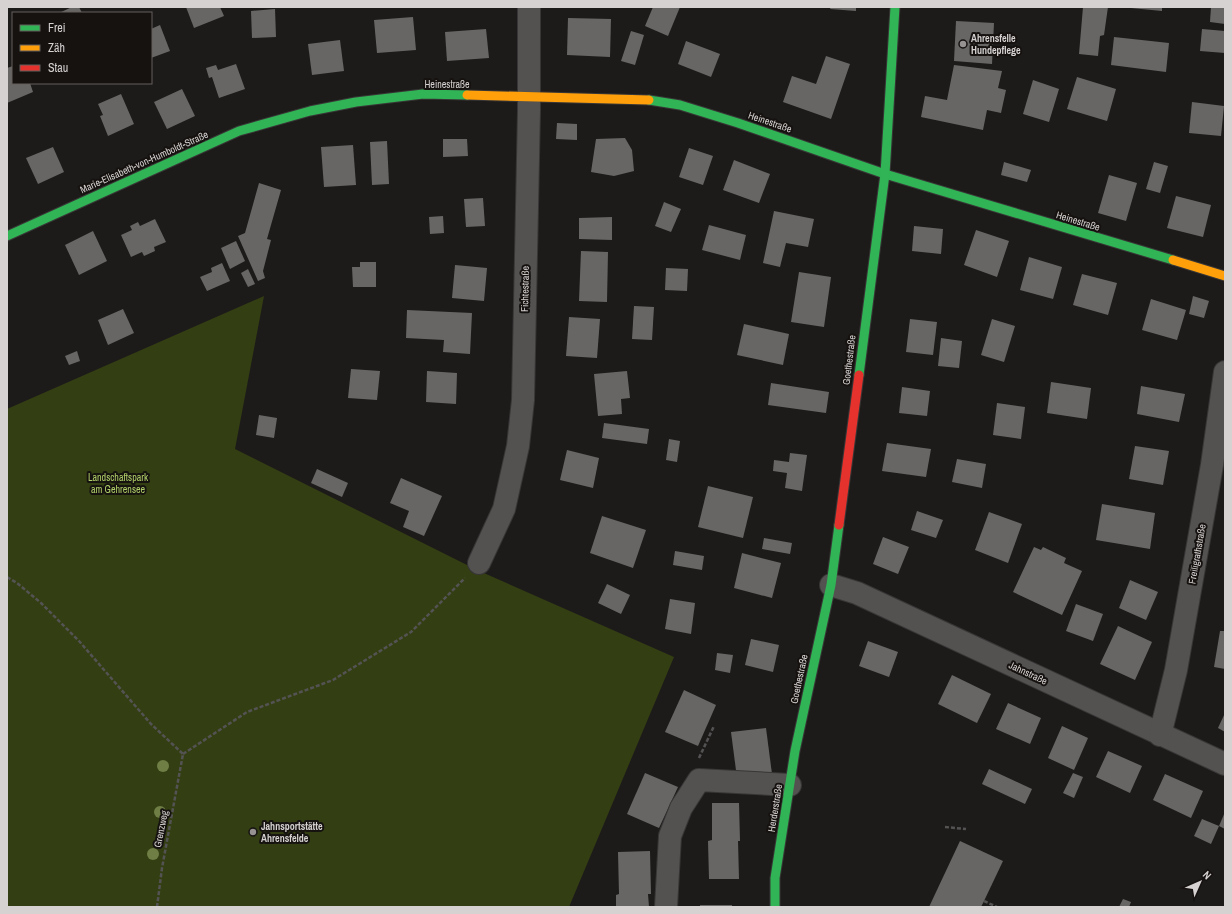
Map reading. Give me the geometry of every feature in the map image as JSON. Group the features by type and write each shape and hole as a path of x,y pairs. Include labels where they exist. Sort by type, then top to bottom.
{"street":[{"name":"Fichtestraße","path":"479,563 504,509 518,446 522,415 524,384 529,96 529,7"},
{"name":"Goethestraße","path":"803,713 831,585 885,174 895,7"},
{"name":"Heinestraße","path":"293,115 356,102 423,94 646,100 680,105 738,123 885,174 1225,276"},
{"name":"Marie-Elisabeth-von-Humboldt-Straße","path":"7,236 239,131 293,115"},
{"name":"Freiligrathstraße","path":"1160,735 1176,670 1212,465 1225,372"},
{"name":"Jahnstraße","path":"831,585 857,593 1225,764"},
{"name":"Herderstraße","path":"775,907 775,878 803,713"},
{"path":"666,907 670,836 681,808 699,780 790,785"}],"path":[{"path":"7,577 17,583 41,603 79,641 151,724 183,754 247,712 333,680 411,632 479,563"},
{"path":"714,726 698,760 719,781"},
{"name":"Grenzweg","path":"157,907 162,868 183,754"},
{"path":"946,827 966,829"},
{"path":"984,901 997,907"}],"green space":[{"name":"Landschaftspark am Gehrensee","path":"264,296 235,449 477,570 674,657 569,907 7,907 7,409"}],"building":[{"path":"72,7 79,7 82,12 61,12"},
{"path":"186,7 220,7 224,16 194,28"},
{"path":"653,7 680,7 668,36 645,26"},
{"path":"831,7 856,7 856,11 830,9"},
{"path":"1083,7 1108,7 1104,35 1100,36 1098,56 1079,54"},
{"path":"1162,7 1162,11 1131,8"},
{"path":"1211,7 1225,7 1225,24 1210,22"},
{"path":"275,9 276,37 252,38 251,11"},
{"path":"413,17 416,50 377,53 374,20"},
{"path":"568,18 611,19 610,57 567,55"},
{"path":"956,21 994,23 992,64 954,61"},
{"path":"160,25 170,51 152,58 152,29"},
{"path":"486,29 489,58 447,61 445,32"},
{"path":"1202,29 1225,31 1225,53 1200,51"},
{"path":"631,31 644,35 635,65 621,61"},
{"path":"1114,37 1169,43 1166,72 1111,65"},
{"path":"340,40 344,71 312,75 308,44"},
{"path":"686,41 720,54 711,77 678,64"},
{"path":"826,56 850,64 831,119 783,102 792,76 816,84"},
{"path":"236,64 245,89 219,98 212,77 209,78 206,68 216,65 218,70"},
{"path":"954,65 1002,71 998,88 1006,90 1001,113 987,110 983,130 921,117 925,96 947,100"},
{"path":"12,66 12,84 30,84 33,92 7,103 7,68"},
{"path":"1077,77 1116,89 1107,121 1067,109"},
{"path":"1033,80 1059,89 1049,122 1023,114"},
{"path":"182,89 195,116 167,129 154,102"},
{"path":"121,94 134,124 108,136 100,116 103,115 98,104"},
{"path":"1192,102 1224,106 1221,136 1189,133"},
{"path":"557,123 577,124 577,140 556,139"},
{"path":"625,138 632,150 634,171 614,176 591,172 596,139"},
{"path":"443,139 467,139 468,156 443,157"},
{"path":"387,141 389,184 372,185 370,142"},
{"path":"353,145 356,185 324,187 321,147"},
{"path":"53,147 64,172 38,184 26,158"},
{"path":"689,148 713,156 703,185 679,177"},
{"path":"734,160 770,174 759,203 723,190"},
{"path":"1004,162 1031,170 1027,182 1001,175"},
{"path":"1154,162 1168,166 1160,193 1146,189"},
{"path":"1109,175 1137,183 1126,221 1098,213"},
{"path":"259,183 281,190 267,239 271,240 263,271 265,278 258,281 238,236 245,233"},
{"path":"1176,196 1211,205 1203,237 1167,228"},
{"path":"483,198 485,226 466,227 464,199"},
{"path":"664,202 681,209 671,232 655,226"},
{"path":"774,211 814,219 808,247 786,243 780,267 763,263"},
{"path":"443,216 444,233 430,234 429,217"},
{"path":"612,217 612,240 579,239 579,218"},
{"path":"155,219 166,242 154,247 155,251 144,256 142,252 131,257 121,235 132,230 130,226 138,222 140,226"},
{"path":"709,225 746,235 740,260 702,250"},
{"path":"914,226 943,229 941,254 912,251"},
{"path":"976,230 1009,241 997,277 964,265"},
{"path":"93,231 107,261 79,275 65,245"},
{"path":"236,241 245,261 230,269 221,248"},
{"path":"581,251 608,252 607,302 579,301"},
{"path":"1029,257 1062,267 1053,299 1020,290"},
{"path":"360,262 376,262 376,287 353,287 352,267 360,267"},
{"path":"222,263 230,281 207,291 200,277 212,272 211,268"},
{"path":"455,265 487,268 484,301 452,298"},
{"path":"666,268 688,269 687,291 665,290"},
{"path":"248,269 255,284 248,287 241,273"},
{"path":"799,272 831,277 824,327 791,322"},
{"path":"1082,274 1117,283 1108,315 1073,305"},
{"path":"1193,296 1209,301 1204,318 1189,314"},
{"path":"1151,299 1186,310 1177,340 1142,330"},
{"path":"634,306 654,307 652,340 632,339"},
{"path":"123,309 134,333 108,345 98,320"},
{"path":"407,310 472,313 470,354 443,352 444,340 406,338"},
{"path":"569,317 600,319 597,358 566,356"},
{"path":"910,319 937,322 933,355 906,352"},
{"path":"992,319 1015,326 1004,362 981,355"},
{"path":"744,324 789,334 783,365 737,355"},
{"path":"941,338 962,341 959,368 938,366"},
{"path":"77,351 80,361 69,365 65,356"},
{"path":"351,369 380,371 377,400 348,398"},
{"path":"427,371 457,373 456,404 426,402"},
{"path":"627,371 630,398 621,399 622,414 598,416 594,374"},
{"path":"1051,382 1091,388 1087,419 1047,413"},
{"path":"771,383 829,392 826,413 768,405"},
{"path":"1141,386 1185,394 1179,422 1137,414"},
{"path":"902,387 930,391 927,416 899,413"},
{"path":"997,403 1025,407 1021,439 993,435"},
{"path":"259,415 277,418 274,438 256,435"},
{"path":"604,423 649,429 647,444 602,438"},
{"path":"669,439 680,441 677,462 666,460"},
{"path":"887,443 931,449 926,477 882,471"},
{"path":"1135,446 1169,451 1163,485 1129,479"},
{"path":"567,450 599,458 593,488 560,480"},
{"path":"790,453 807,455 802,491 785,488 787,473 773,471 774,460 789,462"},
{"path":"957,459 986,464 982,488 952,482"},
{"path":"317,469 348,483 342,497 311,483"},
{"path":"401,478 442,496 424,536 403,527 409,511 390,503"},
{"path":"708,486 753,497 743,538 698,527"},
{"path":"1102,504 1155,513 1150,549 1096,540"},
{"path":"917,511 943,520 936,538 911,530"},
{"path":"989,512 1022,524 1008,563 975,550"},
{"path":"602,516 646,530 633,568 590,553"},
{"path":"883,537 909,547 898,574 873,564"},
{"path":"764,538 792,543 790,554 762,549"},
{"path":"1034,547 1041,550 1043,547 1066,558 1064,563 1082,571 1062,615 1013,592"},
{"path":"675,551 704,556 702,570 673,565"},
{"path":"742,553 781,563 772,598 734,588"},
{"path":"1130,580 1158,592 1146,620 1119,608"},
{"path":"607,584 630,595 621,614 598,603"},
{"path":"670,599 695,603 691,634 665,629"},
{"path":"1076,604 1103,614 1093,641 1066,631"},
{"path":"1118,626 1152,642 1135,680 1100,664"},
{"path":"1220,631 1225,631 1225,669 1214,667"},
{"path":"751,639 779,645 773,672 745,665"},
{"path":"868,641 898,652 889,677 859,666"},
{"path":"717,653 733,655 730,673 715,670"},
{"path":"952,675 991,694 977,723 938,704"},
{"path":"684,690 716,705 698,746 665,732"},
{"path":"1008,703 1041,718 1030,744 996,729"},
{"path":"1225,713 1225,732 1218,728"},
{"path":"1062,726 1088,738 1074,770 1048,758"},
{"path":"766,728 772,774 737,778 731,732"},
{"path":"1108,751 1142,766 1130,793 1096,777"},
{"path":"989,769 1032,789 1025,804 982,784"},
{"path":"645,773 678,787 659,828 627,814"},
{"path":"1073,773 1083,777 1074,798 1063,793"},
{"path":"1165,774 1203,791 1191,818 1153,800"},
{"path":"712,803 739,803 739,879 709,879 708,841 712,840"},
{"path":"1225,812 1225,829 1219,826"},
{"path":"1202,819 1219,826 1211,844 1194,836"},
{"path":"960,841 1003,861 981,907 929,907"},
{"path":"650,851 651,894 648,894 649,907 616,907 616,895 619,894 618,852"},
{"path":"1123,899 1131,902 1129,907 1119,907"},
{"path":"700,905 732,905 732,907 700,907"}],"traffic: fast":[{"path":"859,375 885,174 895,7"},
{"path":"7,236 239,131 310,111 356,102 423,94 467,95"},
{"path":"649,100 680,105 738,123 885,174 1173,260"},
{"path":"775,907 775,878 795,751 831,585 839,525"}],"traffic: slow":[{"path":"467,95 649,100"},
{"path":"1173,260 1225,276"}],"traffic: jam":[{"path":"839,525 859,375"}],"place":[{"name":"Ahrensfelle Hundepflege","path":"963,44"},
{"name":"Jahnsportstätte Ahrensfelde","path":"253,832"}]}
